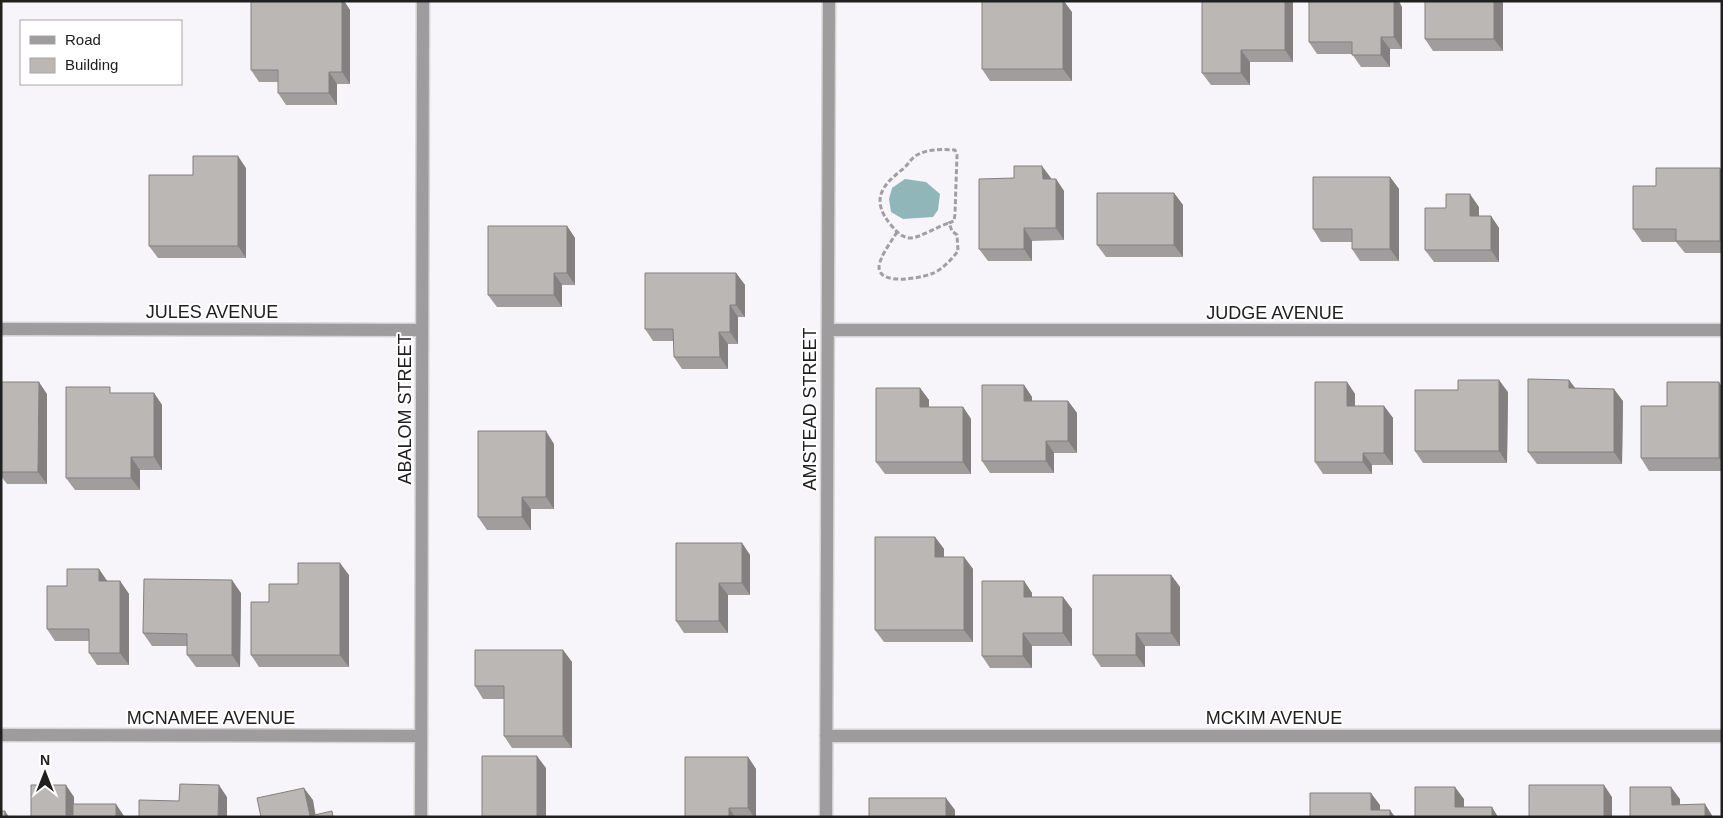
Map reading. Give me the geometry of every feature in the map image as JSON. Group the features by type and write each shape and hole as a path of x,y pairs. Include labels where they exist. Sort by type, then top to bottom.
{"street":[{"name":"ABALOM STREET","path":"420,817 423,1"},
{"name":"AMSTEAD STREET","path":"826,817 829,1"},
{"name":"JULES AVENUE","path":"1,330 422,330"},
{"name":"JUDGE AVENUE","path":"828,330 1722,330"},
{"name":"MCNAMEE AVENUE","path":"1,735 421,736"},
{"name":"MCKIM AVENUE","path":"826,736 1722,736"}],"path":[{"path":"954,150 957,155 955,214 954,222 949,223 916,237 908,238 897,232 883,212 882,192 884,184 894,174 904,168 916,155 926,152 954,150"},
{"path":"897,232 879,266 880,272 886,278 899,280 932,274 953,258 958,251 959,241 949,223"}],"water":[{"path":"905,179 926,182 940,194 938,210 933,217 903,219 891,212 889,199 892,188"}],"building":[{"path":"251,1 342,1 342,72 329,72 329,93 278,93 278,70 251,70"},
{"path":"982,1 1063,1 1063,69 982,69"},
{"path":"1202,1 1285,1 1285,50 1241,50 1241,73 1202,73"},
{"path":"1309,1 1394,1 1394,37 1381,37 1381,55 1352,55 1352,42 1309,42"},
{"path":"1425,1 1494,1 1494,39 1425,39"},
{"path":"193,156 238,156 238,246 149,246 149,175 193,175"},
{"path":"1014,166 1042,166 1043,179 1056,179 1056,228 1024,228 1024,249 979,249 979,179 1014,178"},
{"path":"1656,168 1720,168 1720,241 1676,241 1676,229 1633,229 1633,186 1656,186"},
{"path":"1313,177 1390,177 1390,249 1352,249 1352,229 1313,229"},
{"path":"1097,193 1174,193 1174,245 1097,245"},
{"path":"1446,194 1470,194 1470,216 1491,216 1491,250 1425,250 1425,208 1446,208"},
{"path":"488,226 567,226 567,273 554,273 554,295 488,295"},
{"path":"645,273 736,273 736,305 730,305 730,332 719,332 720,357 674,357 673,329 645,329"},
{"path":"1528,379 1569,380 1569,388 1614,389 1614,452 1528,452"},
{"path":"1458,380 1499,380 1499,451 1415,451 1415,390 1458,390"},
{"path":"1,382 39,382 38,472 1,472"},
{"path":"1315,382 1347,382 1347,406 1384,406 1384,453 1363,453 1363,462 1315,462"},
{"path":"1667,382 1719,382 1719,458 1641,458 1641,406 1667,406"},
{"path":"982,385 1024,385 1024,401 1068,401 1068,441 1046,441 1046,461 982,461"},
{"path":"66,387 110,387 110,393 154,393 154,457 131,457 131,478 66,478"},
{"path":"876,388 920,388 920,407 963,407 963,462 876,462"},
{"path":"478,431 546,431 546,497 522,497 522,517 478,517"},
{"path":"875,537 935,537 935,557 964,557 964,630 875,630"},
{"path":"676,543 742,543 742,583 719,583 719,621 676,621"},
{"path":"298,563 340,563 340,655 251,655 251,602 269,602 269,584 298,584"},
{"path":"67,569 99,569 99,581 120,581 120,653 89,653 89,629 47,629 47,586 67,586"},
{"path":"1093,575 1171,575 1171,633 1136,633 1136,655 1093,655"},
{"path":"144,579 232,580 232,655 187,655 187,634 143,633"},
{"path":"982,581 1024,581 1024,597 1063,597 1063,633 1023,633 1023,656 982,656"},
{"path":"475,650 563,650 563,736 504,736 504,686 475,686"},
{"path":"482,756 537,756 537,817 482,817"},
{"path":"685,757 748,757 748,808 729,808 729,817 685,817"},
{"path":"180,784 219,785 218,817 139,817 139,800 179,801"},
{"path":"31,785 66,785 66,815 73,815 73,804 116,804 116,817 31,817"},
{"path":"1529,785 1604,785 1604,817 1529,817"},
{"path":"1415,787 1455,787 1455,807 1492,807 1492,817 1415,817"},
{"path":"1630,787 1671,787 1672,805 1705,804 1705,817 1630,817"},
{"path":"304,788 310,816 332,811 333,817 261,817 257,798"},
{"path":"1310,793 1371,793 1371,810 1390,810 1390,817 1310,817"},
{"path":"869,798 946,798 946,817 869,817"},
{"path":"1,811 5,811 5,817 1,817"}]}
